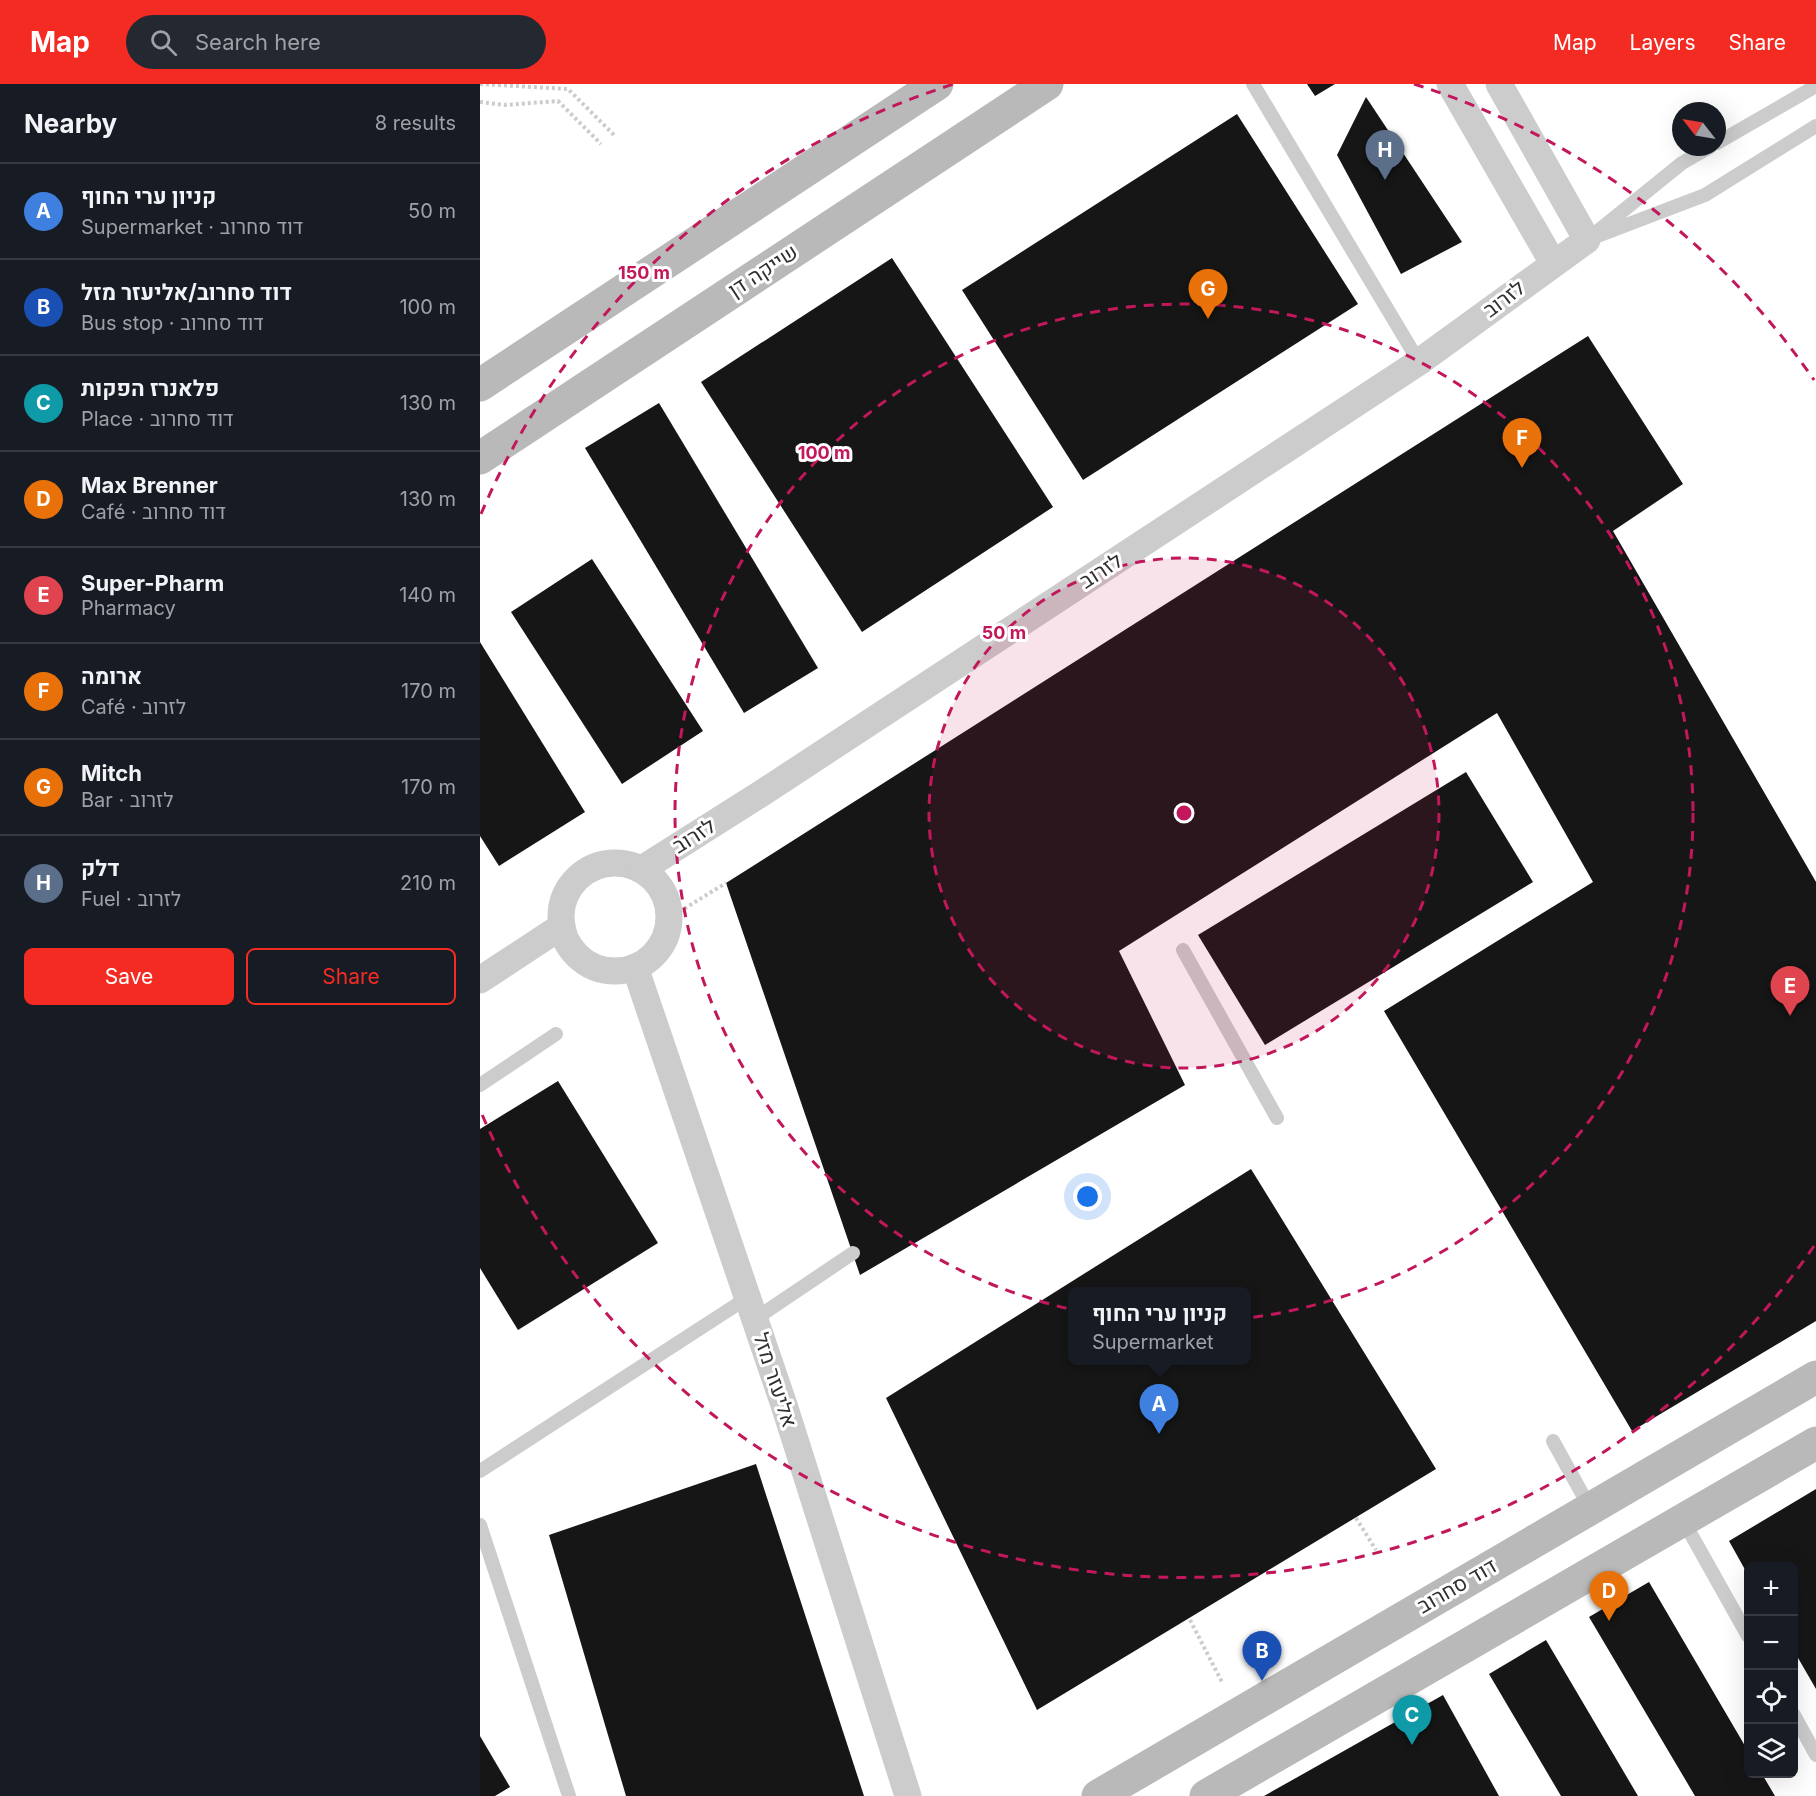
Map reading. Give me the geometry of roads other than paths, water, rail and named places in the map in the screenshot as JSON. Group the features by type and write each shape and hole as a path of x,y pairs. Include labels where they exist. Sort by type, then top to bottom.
{"street":[{"path":"480,385 937,84"},
{"name":"שייקה דן","path":"480,458 1047,84"},
{"path":"1450,84 1553,263"},
{"path":"1499,84 1587,240"},
{"name":"לזרוב","path":"642,869 779,782 1419,362 1587,240"},
{"path":"608,862 627,863 642,869 656,880 664,891 669,909 668,930 660,947 652,957 635,967 623,970 593,966 577,955 568,944 562,926 562,909 567,891 588,870 608,862"},
{"path":"480,980 562,926"},
{"name":"אליעזר מזל","path":"635,967 751,1308 908,1796"},
{"name":"דוד סחרוב","path":"1098,1796 1816,1377"},
{"path":"1206,1796 1816,1443"}],"lane":[{"path":"1253,84 1419,362"},
{"path":"1726,138 1816,86"},
{"path":"1587,240 1705,195 1816,126"},
{"path":"1587,240 1682,163 1694,156"},
{"path":"1183,950 1277,1118"},
{"path":"480,1085 556,1034"},
{"path":"480,1471 751,1308 853,1253"},
{"path":"1553,1441 1590,1508"},
{"path":"1683,1520 1744,1627"},
{"path":"480,1525 569,1796"},
{"path":"1798,1722 1816,1755"}],"place":[{"name":"דלק","path":"1385,180"},
{"name":"Mitch","path":"1208,319"},
{"name":"ארומה","path":"1522,468"},
{"name":"Super-Pharm","path":"1790,1016"},
{"name":"קניון ערי החוף","path":"1159,1434"},
{"name":"Max Brenner","path":"1609,1621"},
{"name":"דוד סחרוב/אליעזר מזל","path":"1262,1681"},
{"name":"פלאנרז הפקות","path":"1412,1745"}]}
